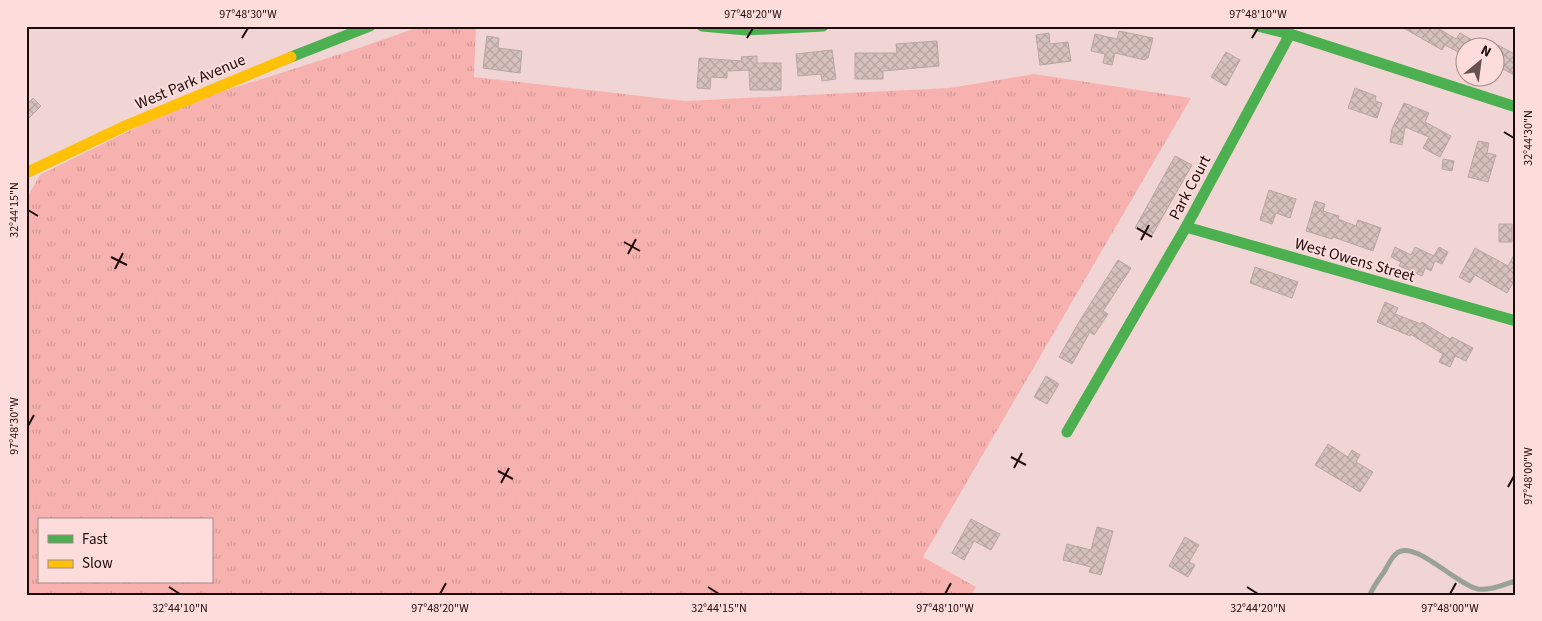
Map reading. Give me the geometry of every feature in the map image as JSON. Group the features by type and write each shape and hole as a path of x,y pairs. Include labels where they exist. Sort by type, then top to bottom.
{"street":[{"name":"West Park Avenue","path":"26,173 125,126 241,77 370,26"},
{"path":"702,26 746,30 823,26"},
{"path":"1256,26 1290,34 1516,107"},
{"name":"Park Court","path":"1067,432 1186,227 1290,34"},
{"name":"West Owens Street","path":"1186,227 1516,322"}],"lane":[{"path":"1370,595 1396,553 1403,550 1411,550 1431,560 1459,581 1476,589 1490,589 1516,581"}],"green space":[{"path":"422,26 476,26 474,77 685,101 949,88 1034,74 1191,98 923,557 976,587 971,595 26,595 26,199 40,175 186,103"}],"building":[{"path":"1400,26 1434,26 1454,38 1454,50 1445,45 1442,50"},
{"path":"1119,31 1153,38 1148,58 1145,60 1115,53 1112,65 1103,63 1105,54 1091,51 1095,34 1117,39"},
{"path":"1049,33 1050,44 1068,42 1071,61 1040,65 1036,35"},
{"path":"1460,33 1469,38 1457,38"},
{"path":"487,36 499,38 498,48 522,51 520,73 483,68"},
{"path":"937,41 939,66 883,71 883,79 855,79 855,53 897,53 896,44"},
{"path":"1504,48 1516,55 1516,76 1504,69"},
{"path":"832,50 836,79 822,81 821,74 798,76 796,54"},
{"path":"1226,52 1240,60 1226,86 1211,77"},
{"path":"757,56 757,63 781,63 781,90 750,90 749,70 727,71 727,78 711,77 710,89 697,88 699,58 742,61 741,57"},
{"path":"1355,88 1376,96 1375,101 1382,103 1377,118 1348,108"},
{"path":"33,98 41,106 26,121 26,105"},
{"path":"1404,103 1429,113 1425,122 1451,136 1440,157 1423,148 1429,137 1405,127 1402,145 1390,142 1392,129"},
{"path":"1478,141 1489,143 1487,153 1496,155 1488,182 1468,177"},
{"path":"1175,156 1192,165 1151,237 1135,228"},
{"path":"1443,159 1454,161 1452,171 1442,169"},
{"path":"1269,190 1296,199 1290,218 1276,213 1272,224 1260,220"},
{"path":"1315,201 1325,204 1323,211 1339,216 1338,219 1356,226 1358,220 1381,228 1373,251 1333,237 1332,239 1306,231"},
{"path":"1499,224 1512,224 1512,242 1499,242"},
{"path":"1395,247 1411,255 1415,247 1434,256 1439,247 1448,252 1442,264 1435,261 1431,271 1425,268 1422,276 1399,266 1401,262 1391,257"},
{"path":"1475,248 1508,266 1516,251 1516,278 1507,293 1475,275 1470,283 1459,277"},
{"path":"1118,260 1131,268 1103,311 1108,314 1094,335 1090,332 1072,364 1059,357"},
{"path":"1255,267 1298,282 1292,298 1250,283"},
{"path":"1385,302 1398,308 1395,314 1421,324 1422,322 1450,339 1452,337 1473,348 1466,361 1455,356 1450,367 1439,362 1443,354 1410,334 1410,336 1377,322"},
{"path":"1046,376 1059,384 1047,404 1034,397"},
{"path":"1328,444 1348,457 1352,450 1360,455 1356,462 1373,472 1360,492 1315,465"},
{"path":"971,519 1000,534 991,550 974,541 964,560 952,553"},
{"path":"1097,527 1113,531 1101,575 1089,572 1091,567 1063,560 1067,544 1091,550"},
{"path":"1185,537 1199,545 1189,562 1195,565 1188,577 1169,566"}],"traffic: fast":[{"path":"291,57 370,26"},
{"path":"702,26 746,30 823,26"},
{"path":"1257,26 1290,34 1516,107"},
{"path":"1067,432 1186,227 1290,34"},
{"path":"1186,227 1516,321"}],"traffic: slow":[{"path":"26,173 125,126 291,57"}]}
